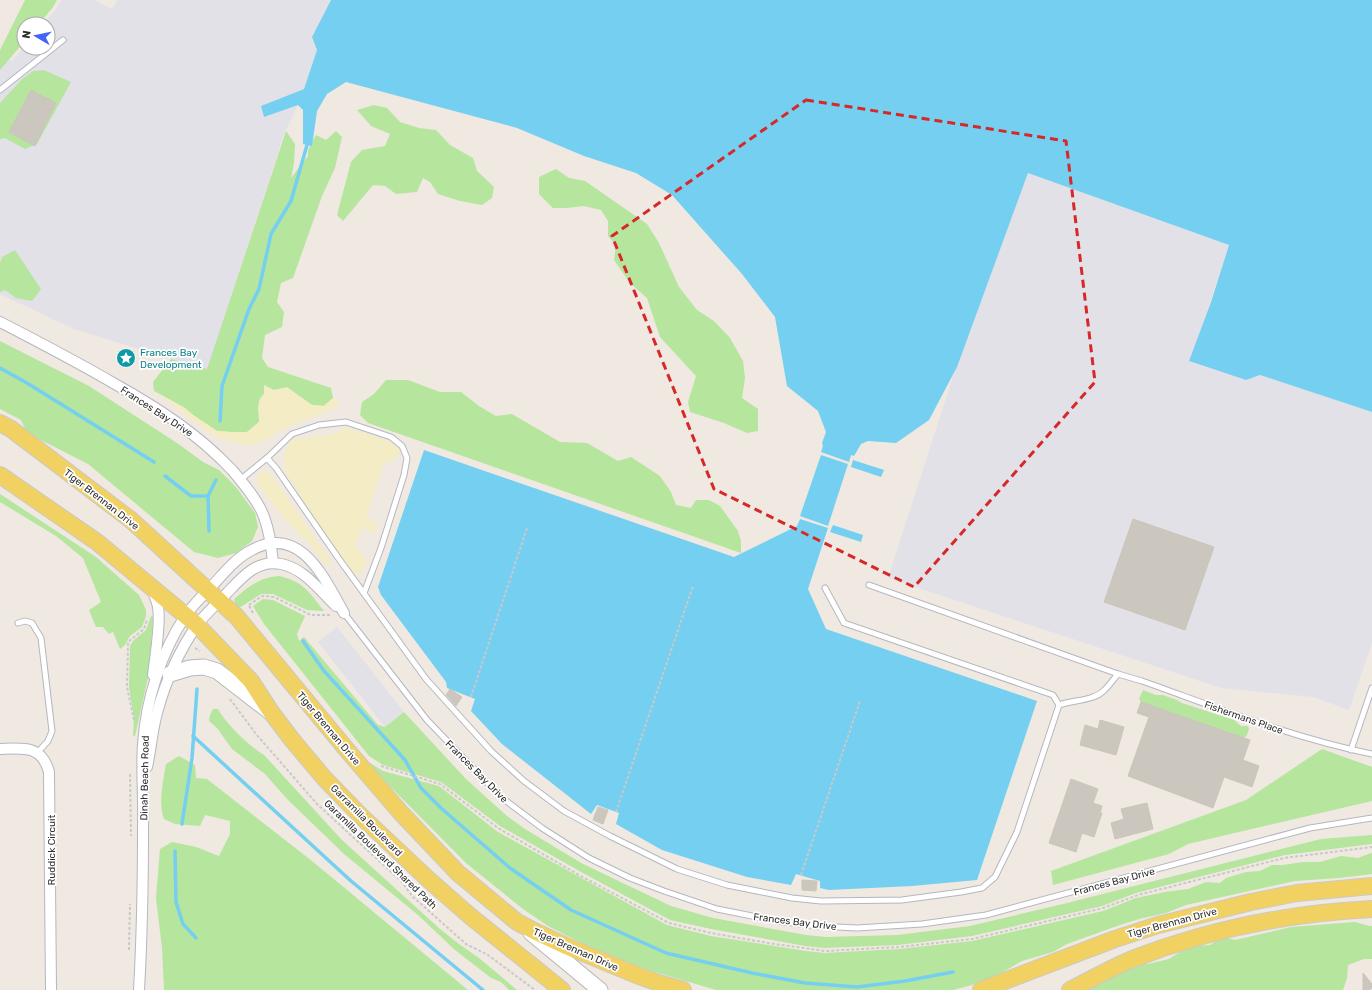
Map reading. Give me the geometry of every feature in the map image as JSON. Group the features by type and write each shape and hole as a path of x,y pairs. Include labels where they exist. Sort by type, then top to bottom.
{"main road":[{"name":"Tiger Brennan Drive","path":"0,423 11,429 131,520 237,617 401,813 458,873 517,922 548,939 592,957 662,984 684,990"},
{"path":"0,475 97,542 192,620"},
{"name":"Garramilla Boulevard","path":"192,620 251,682 293,741 325,779 390,844 429,880 470,916 562,990"},
{"name":"Tiger Brennan Drive","path":"981,990 1115,939 1158,925 1274,897 1297,893 1372,886"},
{"path":"1070,990 1129,961 1210,934 1281,919 1336,911 1372,909"}],"street":[{"name":"Frances Bay Drive","path":"0,322 90,369 146,402 199,438 217,454 240,480 262,513 271,543 273,562 287,565 301,572 344,614"},
{"name":"Frances Bay Drive","path":"271,543 289,545 306,555 321,573 344,614"},
{"name":"Dinah Beach Road","path":"192,620 208,590 243,555 256,547 271,543"},
{"name":"Dinah Beach Road","path":"140,990 144,824 142,789 143,744 149,707 160,666 175,635 192,620 220,601 245,575 255,567 264,563 273,562"},
{"path":"149,707 158,619 158,607 152,586"},
{"path":"142,789 156,714 170,674 192,620"},
{"path":"170,674 190,668 217,671 271,712"},
{"path":"0,748 24,748 38,752"},
{"name":"Ruddick Circuit","path":"38,752 45,759 48,765 50,779 51,990"},
{"path":"517,922 600,990"}],"lane":[{"path":"0,90 63,40"},
{"path":"240,480 267,458 292,434 319,425 346,422 391,437 402,446 407,458 404,475 381,548 364,593"},
{"path":"267,458 276,468 426,679 491,751 524,781 564,811 610,836 678,869 727,885 792,898 821,901 902,900 982,888 995,877 1016,832 1059,705 1053,695 844,623 826,588"},
{"name":"Fishermans Place","path":"869,585 1118,674 1317,742 1372,754"},
{"name":"Frances Bay Drive","path":"344,614 426,720 501,797 542,828 589,858 630,878 717,909 777,921 817,926 857,928 922,924 986,915 1310,828 1372,818"},
{"path":"18,623 25,621 32,623 41,638 52,731 48,741 38,752"},
{"path":"1059,705 1070,701 1095,697 1107,688 1118,674"},
{"path":"1351,750 1372,688"}],"path":[{"path":"471,696 527,528"},
{"path":"616,812 693,586"},
{"path":"257,619 249,606 262,596 274,597 311,615 329,616 344,614"},
{"path":"200,652 200,668"},
{"name":"Garamilla Boulevard Shared Path","path":"226,694 256,734 317,804 402,882 412,896 466,944 488,955 535,990"},
{"path":"801,875 860,701"},
{"path":"378,765 383,768 440,784 498,828 586,878 669,922 732,937 825,951 899,947 972,939 1103,908 1138,895 1284,858 1372,847"}],"highlighted area":[{"path":"806,100 1066,141 1095,382 914,587 714,489 612,236"}],"shaded area":[{"path":"61,0 94,0 112,9 118,0 331,0 312,37 317,50 304,89 261,106 264,117 298,105 284,134 207,370 74,329 0,294 0,56 12,61 16,56 56,56 56,16 50,16"},
{"path":"1028,173 1229,245 1190,362 1246,380 1260,375 1372,412 1372,643 1349,710 1313,697 1221,688 888,578 956,367"},
{"path":"337,627 404,712 385,727 318,642"}],"green space":[{"path":"25,0 57,0 46,16 17,16"},
{"path":"16,18 16,51 0,70 0,50"},
{"path":"44,70 71,82 37,144 25,149 5,138 0,139 0,103 22,79 33,71"},
{"path":"374,105 387,108 400,122 419,128 436,130 450,145 473,158 477,171 494,187 492,198 482,205 460,201 438,194 430,182 423,178 417,192 396,194 385,186 373,185 343,221 337,215 351,162 362,150 385,146 390,134 371,126 357,110"},
{"path":"286,131 295,144 294,163 291,178 308,156 308,150 316,135 326,140 336,131 342,137 335,168 322,196 293,278 281,283 277,302 284,312 282,327 265,335 262,358 268,367 331,388 333,398 324,406 312,405 287,388 275,390 266,393 260,398 258,407 259,422 247,432 217,431 185,408 154,391 153,382 171,359 207,369"},
{"path":"556,169 569,178 585,181 647,224 659,243 679,287 697,310 714,321 730,338 743,361 745,378 742,398 758,409 758,431 747,433 724,423 690,412 688,402 696,376 660,337 647,298 630,283 614,260 616,245 608,236 608,221 601,210 584,206 553,208 539,194 539,177"},
{"path":"15,250 41,289 32,301 16,298 5,290 0,292 0,263 2,257"},
{"path":"0,341 89,386 177,443 203,462 219,470 236,487 255,513 258,527 252,541 236,553 218,558 194,552 88,464 27,433 21,420 0,409"},
{"path":"386,380 408,380 440,392 461,392 479,406 496,416 512,414 560,442 587,443 618,461 631,457 660,476 671,492 676,505 691,508 696,500 709,500 720,506 738,531 741,541 741,553 368,423 360,415 362,402 374,394"},
{"path":"0,494 96,557 139,595 146,610 146,616 142,627 130,636 125,645 120,649 113,632 109,634 103,627 96,627 89,610 101,602 83,558 56,536 0,502"},
{"path":"279,576 300,584 324,611 307,610 273,594 261,594 239,608 235,604 234,599 255,583"},
{"path":"263,599 273,600 305,616 297,634 299,641 304,637 378,725 385,727 404,712 466,779 507,816 525,829 583,864 671,906 713,918 806,935 826,937 897,935 970,926 1321,839 1372,835 1372,844 1285,855 1136,893 1102,906 972,936 898,945 824,948 805,946 670,920 500,826 441,782 383,765 369,756 264,624 253,606"},
{"path":"151,616 153,617 149,673 135,736 133,736 134,718 129,687 130,646 133,641 146,630"},
{"path":"1143,690 1156,695 1163,695 1182,703 1234,720 1241,726 1248,726 1249,729 1247,735 1244,738 1141,702 1139,699"},
{"path":"213,709 218,709 238,734 264,755 342,840 440,929 479,958 517,990 509,990 501,982 491,978 455,950 418,915 344,854 287,799 265,774 232,749 217,728 209,721"},
{"path":"1322,749 1372,767 1372,801 1188,844 1169,854 1053,885 1051,871 1246,800"},
{"path":"179,756 195,765 196,778 207,779 312,861 468,990 164,990 162,948 156,898 160,849 172,842 196,847 219,856 230,834 230,821 205,815 200,826 175,824 164,819 161,799 166,764"},
{"path":"370,763 383,771 439,786 498,832 667,925 711,936 806,951 825,953 899,949 972,941 1103,911 1136,898 1188,889 1206,882 1220,883 1226,878 1246,872 1260,871 1272,865 1320,862 1341,856 1358,858 1372,853 1372,874 1295,881 1186,905 1166,913 1117,926 1067,944 1053,952 1022,961 998,975 972,985 953,990 716,990 642,968 595,950 548,926 523,909 466,863 368,764"},
{"path":"1355,922 1372,926 1372,959 1364,959 1348,965 1347,978 1343,990 1086,990 1145,963 1148,964 1169,959 1193,946 1210,945 1223,937 1235,940 1291,927"}],"sand":[{"path":"264,385 274,390 287,387 312,405 324,406 333,398 341,405 284,429 269,438 249,446 221,439 209,433 154,391 185,408 217,431 247,432 259,422 259,401 264,394"},
{"path":"342,427 370,434 391,442 398,445 400,451 396,459 384,463 366,517 378,524 375,534 363,528 355,546 367,561 363,569 356,574 350,572 285,472 284,455 291,440 338,433"},
{"path":"260,472 265,472 272,476 332,562 326,566 309,543 288,523 259,486 257,478"}],"water":[{"path":"331,0 1372,0 1372,412 1260,375 1246,380 1189,361 1211,302 1229,245 1028,173 957,367 929,420 896,443 868,441 861,444 854,456 851,455 849,462 821,452 823,446 822,443 826,432 818,411 787,386 775,317 742,274 672,195 636,173 584,156 517,128 346,82 327,94 317,111 312,146 303,144 303,110 298,105 264,117 261,106 304,89 317,50 312,37"},
{"path":"424,450 734,557 797,526 800,519 828,528 808,589 826,629 1037,701 977,880 912,886 829,890 820,888 820,881 796,874 791,885 747,877 662,850 616,824 619,813 597,805 591,814 502,744 471,711 475,699 447,688 446,682 381,595 378,587"},
{"path":"821,455 848,464 828,526 800,516"},
{"path":"853,460 884,470 881,477 851,467"},
{"path":"833,525 863,535 861,542 830,532"}],"building":[{"path":"31,90 56,103 35,146 9,132"},
{"path":"1133,519 1214,547 1185,630 1104,602"},
{"path":"450,689 462,697 456,706 446,695"},
{"path":"1141,702 1250,740 1243,760 1259,766 1252,787 1224,777 1213,808 1128,776 1149,717 1137,713"},
{"path":"1100,720 1124,727 1116,755 1080,745 1085,725 1098,729"},
{"path":"1071,779 1098,789 1093,803 1102,806 1100,813 1102,813 1094,837 1082,833 1076,852 1049,843"},
{"path":"1147,803 1153,829 1115,839 1111,823 1124,819 1121,809"},
{"path":"598,807 608,810 603,824 593,820"},
{"path":"802,880 817,881 816,891 802,890"},
{"path":"1363,973 1372,984 1372,988 1369,990 1363,990"}],"waterway":[{"path":"220,421 222,386 249,309 259,289 271,234 291,201 307,145"},
{"path":"0,368 27,383 154,462"},
{"path":"165,476 191,496 208,496"},
{"path":"209,531 208,496 216,480"},
{"path":"303,641 324,671 405,760 421,788 442,809 510,868 571,910 666,953 752,973 805,983 857,987 905,981 953,972"},
{"path":"182,824 192,758 197,689"},
{"path":"193,736 351,881 483,990"},
{"path":"175,851 176,902 183,924 196,938"}],"place":[{"name":"Frances Bay Development","path":"126,358"}]}
